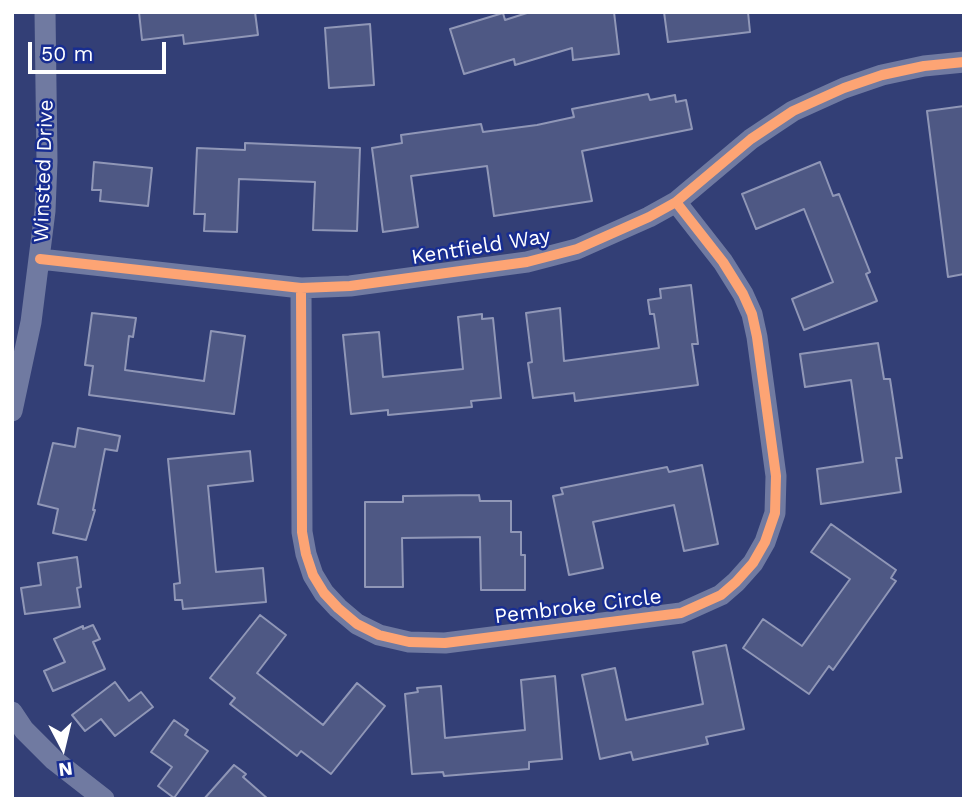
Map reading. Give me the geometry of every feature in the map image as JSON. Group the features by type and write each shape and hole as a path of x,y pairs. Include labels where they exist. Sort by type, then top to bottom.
{"street":[{"name":"Winsted Drive","path":"12,411 31,322 40,259 47,161 45,12"},
{"name":"Kentfield Way","path":"40,259 300,288 350,286 527,262 577,249 622,230 676,201 751,139 793,111 844,88 883,75 924,66 964,62"},
{"name":"Pembroke Circle","path":"300,288 302,532 313,575 324,593 338,608 357,624 379,635 409,642 445,643 681,613 721,594 753,563 765,542 775,513 776,476 752,314 723,262 676,201"},
{"path":"12,712 24,730 54,760 104,799"}],"building":[{"path":"139,12 255,12 258,35 184,44 183,35 142,40"},
{"path":"530,12 614,12 619,54 573,60 572,48 515,65 514,59 464,74 450,29 503,13 505,20"},
{"path":"664,12 748,12 750,32 668,42"},
{"path":"370,24 374,85 329,88 325,28"},
{"path":"648,94 650,100 675,95 676,102 686,100 692,129 582,151 592,201 494,216 487,166 411,176 418,227 383,232 372,148 402,143 401,135 481,124 483,132 537,125 574,117 572,109"},
{"path":"964,106 964,274 948,277 927,111"},
{"path":"245,143 360,148 357,231 313,230 315,182 239,179 237,232 204,231 205,214 194,214 197,148 245,150"},
{"path":"94,162 152,168 148,206 100,201 101,190 92,190"},
{"path":"820,162 833,196 839,194 870,272 866,274 877,301 804,330 792,299 833,282 804,209 756,229 742,194"},
{"path":"691,285 698,344 692,344 698,385 575,401 574,393 533,398 528,363 532,362 526,313 560,308 564,361 659,348 654,314 650,314 648,300 661,298 660,289"},
{"path":"92,313 136,318 133,337 129,336 125,370 204,381 211,331 245,336 234,414 89,395 93,366 85,365"},
{"path":"482,314 482,319 493,318 501,398 471,401 472,407 388,415 388,410 351,414 343,335 379,332 383,377 463,369 458,317"},
{"path":"878,343 884,379 890,379 902,458 896,458 901,492 821,504 817,469 863,462 851,380 805,387 800,354"},
{"path":"78,428 120,436 117,451 105,449 95,510 86,540 53,533 58,509 38,504 53,443 75,447"},
{"path":"250,451 253,481 208,486 216,572 263,568 266,602 183,609 182,600 175,600 174,584 180,583 168,459"},
{"path":"702,465 718,544 684,551 674,505 593,522 603,568 569,575 553,496 563,494 561,488 667,467 669,472"},
{"path":"479,495 480,501 511,501 511,532 521,532 521,555 525,555 525,590 481,590 480,537 402,538 403,587 365,587 365,502 403,502 403,496"},
{"path":"831,524 896,570 891,578 896,581 833,670 829,666 809,694 743,648 763,619 802,646 850,579 811,552"},
{"path":"77,557 81,587 77,588 80,607 25,614 21,588 41,585 38,563"},
{"path":"260,615 286,635 257,673 323,725 357,683 385,706 331,774 301,751 297,756 230,704 235,698 210,678"},
{"path":"93,625 100,639 93,642 105,669 53,691 44,671 65,662 54,639 83,626 83,629"},
{"path":"726,645 744,729 706,737 708,744 633,760 631,752 600,759 582,675 615,668 626,720 703,704 693,652"},
{"path":"555,676 562,759 529,762 529,769 444,776 443,772 412,774 405,694 418,692 417,688 441,686 445,738 525,730 521,680"},
{"path":"115,682 129,701 141,692 153,707 115,736 101,719 85,731 72,715"},
{"path":"174,720 188,730 185,735 208,751 174,798 158,786 172,767 151,752"},
{"path":"234,765 246,774 243,777 268,799 204,799"}],"cycle path":[{"path":"40,259 301,288 350,286 527,262 577,249 676,202 751,139 793,111 844,88 882,75 924,66 964,62"},
{"path":"301,288 302,532 313,575 324,593 338,608 357,624 379,635 409,642 445,643 681,613 721,595 753,563 765,542 775,513 776,476 752,314 723,262 676,202"}]}
